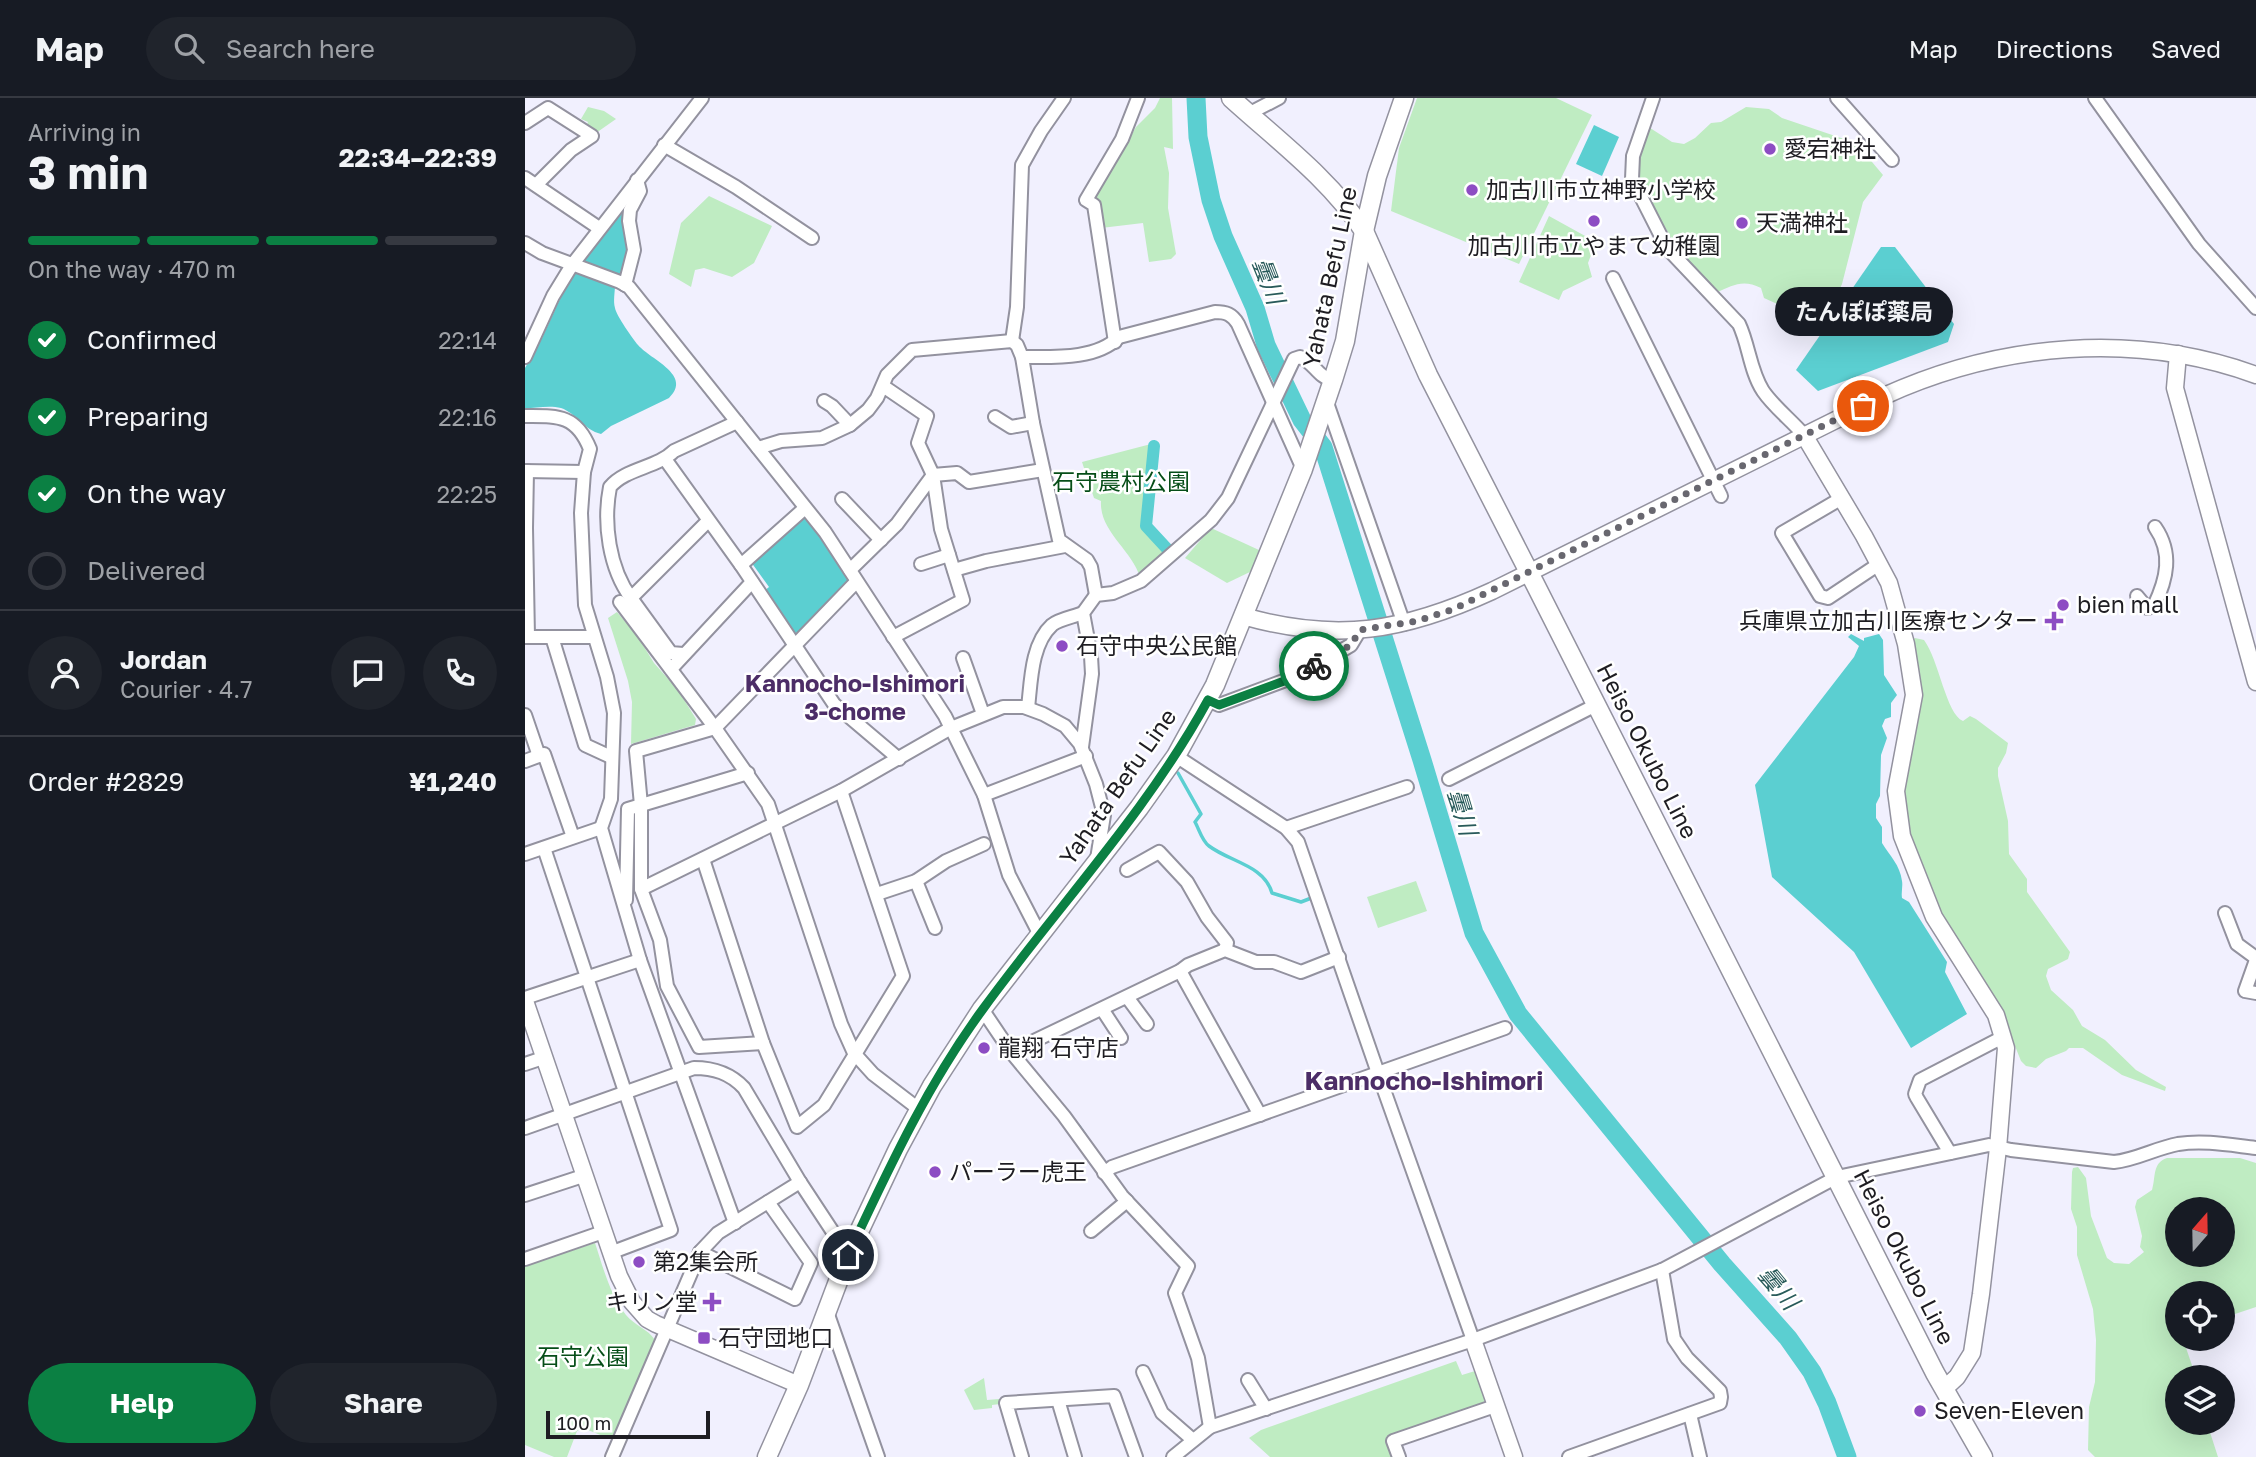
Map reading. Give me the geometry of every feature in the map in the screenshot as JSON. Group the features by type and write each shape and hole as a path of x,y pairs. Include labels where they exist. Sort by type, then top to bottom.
{"main road":[{"name":"Heiso Okubo Line","path":"1230,98 1326,185 1364,230 1428,375 1944,1389 1983,1457"},
{"name":"Yahata Befu Line","path":"767,1457 799,1385 848,1255 919,1110 982,1009 1139,808 1176,756 1208,700 1303,469 1327,400 1345,341 1364,230 1377,176 1404,98"}],"street":[{"path":"525,357 553,296 572,265 702,98"},
{"path":"1012,341 1018,293 1022,166 1041,131 1064,98"},
{"path":"1115,342 1094,205 1086,200 1122,139 1139,98"},
{"path":"1248,114 1279,98"},
{"path":"1653,98 1633,156 1632,178 1667,248 1738,324 1763,391 1804,435 1889,583 1903,629 1914,695 1896,791 1902,836 1934,918 1996,1016 2003,1037 2007,1065 1999,1147 1972,1353 1957,1377 1944,1389"},
{"path":"1837,98 1876,151 1892,160"},
{"path":"2095,98 2199,244 2256,308"},
{"path":"525,123 548,108 592,136 530,182 599,228"},
{"path":"664,145 736,187 812,238"},
{"path":"625,285 634,250 629,220 630,210 640,191 637,180"},
{"path":"525,243 542,253 625,285 825,532 945,716 984,795 1009,875 1041,935"},
{"path":"1613,278 1718,489"},
{"path":"1022,357 1066,356 1108,347 1119,337 1215,312 1228,313 1238,324 1303,469"},
{"path":"758,447 781,441 823,438 850,425 869,410 891,369 912,350 1012,341 1017,345 1022,357 1033,423 1059,540 1087,560 1091,567 1096,595 1083,613 1054,623 1044,635 1033,669 1028,708"},
{"path":"1243,616 1292,627 1360,630 1403,624 1454,609 1530,572 1718,489 1804,435 1913,382 1987,360 2027,353 2116,348 2178,354 2256,374"},
{"path":"2178,354 2175,388 2256,682"},
{"path":"1096,595 1113,593 1141,581 1211,520 1228,498 1294,359 1306,359 1324,379 1333,380"},
{"path":"883,386 927,416 918,443 933,475 941,529 963,600 893,637"},
{"path":"1327,400 1403,624"},
{"path":"824,401 850,425"},
{"path":"525,416 562,416 580,431 590,449 584,471 581,513 585,605 607,677 614,713 611,799 601,828 640,960 735,1223"},
{"path":"995,417 1011,426 1033,423"},
{"path":"737,422 674,452 665,460 627,474 610,487 609,543 626,600 671,669 768,804 841,1024 854,1053 893,1092 919,1110"},
{"path":"665,460 741,565 834,704 899,758"},
{"path":"763,1043 698,1046 667,985 660,940 641,889 641,806 636,751 715,728 795,645 897,524 933,475 957,473 968,482 1043,470"},
{"path":"584,471 526,471 527,637 594,637"},
{"path":"1842,498 1782,533 1820,596 1828,598 1879,564"},
{"path":"842,499 881,540"},
{"path":"741,565 805,508"},
{"path":"626,600 708,521"},
{"path":"2137,597 2147,608 2154,606 2166,572 2168,560 2165,547 2155,527"},
{"path":"954,570 1065,546"},
{"path":"921,564 949,555"},
{"path":"671,669 752,582"},
{"path":"626,600 671,653 683,654"},
{"path":"1083,613 1092,674 1084,752"},
{"path":"1208,700 1219,705 1303,674 1351,645 1360,630"},
{"path":"552,637 585,745 611,757"},
{"path":"963,658 983,714"},
{"path":"1449,779 1596,705"},
{"path":"641,889 841,791 951,728 1003,707 1028,708 1065,726 1084,752 1104,815 1096,862"},
{"path":"525,715 539,756"},
{"path":"984,795 1084,752"},
{"path":"525,761 544,754 573,837"},
{"path":"1176,756 1286,828 1298,842 1514,1457"},
{"path":"626,912 628,809 748,773"},
{"path":"1286,828 1407,787"},
{"path":"703,859 763,1043 797,1127 824,1105 903,976 841,791"},
{"path":"525,854 601,828"},
{"path":"877,894 916,881 946,861 984,844"},
{"path":"544,848 671,1230 610,1253"},
{"path":"1126,870 1159,852 1187,882 1207,917 1227,943 1225,950"},
{"path":"916,881 935,928"},
{"path":"2225,913 2237,944 2256,959 2245,991 2256,993"},
{"path":"1011,1052 1188,965 1225,950 1256,962 1274,961 1301,972 1339,957"},
{"path":"640,960 585,976 525,1000 610,1253 624,1288 647,1319 799,1385"},
{"path":"1180,971 1260,1115"},
{"path":"1127,997 1147,1024"},
{"path":"982,1009 1011,1052 1064,1116 1104,1173 1188,1266 1175,1293 1198,1359 1210,1427"},
{"path":"1102,1009 1121,1038"},
{"path":"1104,1173 1112,1167 1505,1028"},
{"path":"1950,1153 1917,1098 1917,1086 1920,1080 2003,1037"},
{"path":"525,1065 544,1058"},
{"path":"525,1128 680,1072 694,1068 719,1070 736,1079 744,1088 800,1182 848,1255"},
{"path":"1173,1457 1210,1427 1473,1340 1662,1270 1837,1177 1989,1145 2114,1162 2130,1160 2176,1144 2205,1142 2256,1148"},
{"path":"525,1195 583,1176"},
{"path":"612,1457 700,1252 717,1233 800,1182"},
{"path":"1091,1231 1127,1201"},
{"path":"700,1252 795,1299 811,1263 768,1202"},
{"path":"525,1259 603,1232"},
{"path":"1569,1457 1720,1403 1720,1391 1687,1357 1674,1339 1662,1270"},
{"path":"826,1309 878,1457"},
{"path":"1143,1371 1162,1413 1193,1440"},
{"path":"1248,1380 1266,1409"},
{"path":"1023,1457 1006,1403 1114,1396 1136,1457"},
{"path":"1058,1400 1076,1457"},
{"path":"1399,1457 1393,1441 1495,1406"},
{"path":"1690,1414 1700,1457"}],"green space":[{"path":"1160,98 1172,98 1173,149 1164,147 1169,173 1168,208 1176,254 1171,259 1149,262 1143,223 1101,228 1095,198 1136,127 1155,108"},
{"name":"加古川市立神野小学校","path":"1417,98 1556,98 1592,115 1519,264 1391,211 1399,148"},
{"path":"588,107 604,111 616,119 596,133 586,127 588,122 581,119"},
{"path":"1746,107 1769,109 1782,118 1856,143 1883,175 1863,202 1842,284 1828,314 1818,318 1794,320 1786,308 1764,298 1761,288 1749,284 1733,286 1716,293 1681,255 1633,172 1647,126 1672,142 1684,144 1711,123 1721,122"},
{"path":"709,196 772,226 754,263 732,277 704,268 695,270 691,287 669,274 681,223"},
{"path":"1549,216 1596,242 1588,263 1592,277 1563,291 1559,300 1519,282"},
{"name":"石守農村公園","path":"1151,444 1144,526 1168,554 1140,577 1105,522 1101,501 1094,498 1082,462"},
{"path":"1211,528 1259,550 1252,571 1227,583 1185,558"},
{"path":"617,612 638,637 654,663 678,690 696,719 695,725 631,744 632,702 608,618"},
{"path":"1915,638 1924,640 1929,649 1947,698 1957,716 1963,721 1970,716 1976,719 2008,743 1998,768 1998,776 2008,821 2009,854 2027,879 2027,892 2070,952 2068,959 2048,969 2046,976 2051,990 2073,1010 2082,1026 2105,1040 2136,1070 2166,1087 2165,1091 2122,1075 2083,1048 2069,1048 2046,1059 2036,1068 2026,1066 2021,1061 2005,1021 1980,975 1934,902 1912,848 1905,817 1903,790 1911,641"},
{"path":"1416,881 1427,911 1378,928 1367,897"},
{"path":"2167,1158 2240,1158 2256,1163 2256,1307 2235,1314 2235,1281 2165,1281 2165,1351 2187,1351 2192,1365 2165,1365 2165,1435 2211,1435 2218,1457 2095,1457 2088,1450 2089,1407 2095,1382 2096,1340 2093,1309 2077,1255 2077,1227 2071,1209 2072,1172 2073,1168 2078,1167 2086,1178 2091,1216 2107,1258 2114,1263 2129,1264 2144,1252 2140,1247 2142,1236 2135,1207 2137,1200 2152,1190 2159,1163"},
{"name":"石守公園","path":"595,1243 607,1280 620,1307 655,1340 613,1440 583,1428 577,1431 567,1457 554,1457 525,1445 525,1266"},
{"path":"1456,1361 1462,1375 1475,1371 1485,1398 1483,1404 1386,1437 1393,1457 1270,1457 1249,1438 1261,1430"},
{"path":"984,1378 987,1400 999,1399 1000,1404 974,1410 964,1390"}],"water":[{"path":"1594,125 1619,137 1602,176 1576,164"},
{"path":"630,197 623,220 629,253 622,277 584,264 582,258"},
{"path":"1881,247 1895,247 1954,324 1948,342 1818,391 1796,370"},
{"path":"577,272 615,285 614,305 621,321 638,345 667,368 676,382 675,390 669,398 611,426 601,434 561,408 525,408 525,368 571,275"},
{"path":"802,516 807,518 849,574 849,581 800,632 794,633 764,591 769,587 751,562"},
{"path":"1851,634 1864,641 1864,638 1879,634 1883,640 1884,675 1897,695 1891,703 1891,717 1885,719 1882,726 1887,738 1881,755 1880,796 1876,804 1876,818 1882,827 1882,843 1899,870 1902,898 1909,902 1947,962 1945,972 1967,1014 1911,1048 1854,952 1772,877 1755,785 1854,657 1859,646 1848,637"}],"waterway":[{"name":"曇川","path":"1196,98 1198,137 1211,200 1223,236 1255,308 1266,345 1302,420 1323,447 1474,933 1518,1014 1722,1264 1788,1338 1812,1372 1847,1457"},
{"path":"1154,446 1146,526 1170,552"},
{"path":"1178,773 1201,814 1195,822 1207,844 1262,876 1272,893 1301,902 1314,897"},
{"path":"1078,1125 1085,1135"}],"way so far":[{"path":"1314,666 1351,645 1360,630 1417,621 1454,609 1863,406"}],"place":[{"name":"愛宕神社","path":"1770,149"},
{"name":"加古川市立神野小学校","path":"1472,190"},
{"name":"加古川市立やまて幼稚園","path":"1594,221"},
{"name":"天満神社","path":"1742,223"},
{"name":"たんぽぽ薬局","path":"1863,406"},
{"name":"bien mall","path":"2063,605"},
{"name":"兵庫県立加古川医療センター","path":"2054,621"},
{"name":"石守中央公民館","path":"1062,646"},
{"name":"龍翔 石守店","path":"984,1048"},
{"name":"パーラー虎王","path":"935,1172"},
{"name":"第2集会所","path":"639,1262"},
{"name":"キリン堂","path":"712,1302"},
{"name":"石守団地口","path":"704,1338"},
{"name":"Seven-Eleven","path":"1920,1411"}],"district":[{"name":"Kannocho-Ishimori 3-chome","path":"855,698"},
{"name":"Kannocho-Ishimori","path":"1424,1081"}],"route":[{"path":"848,1255 898,1149 952,1055 982,1009 1139,808 1176,756 1208,700 1219,705 1303,674 1314,666"}]}
